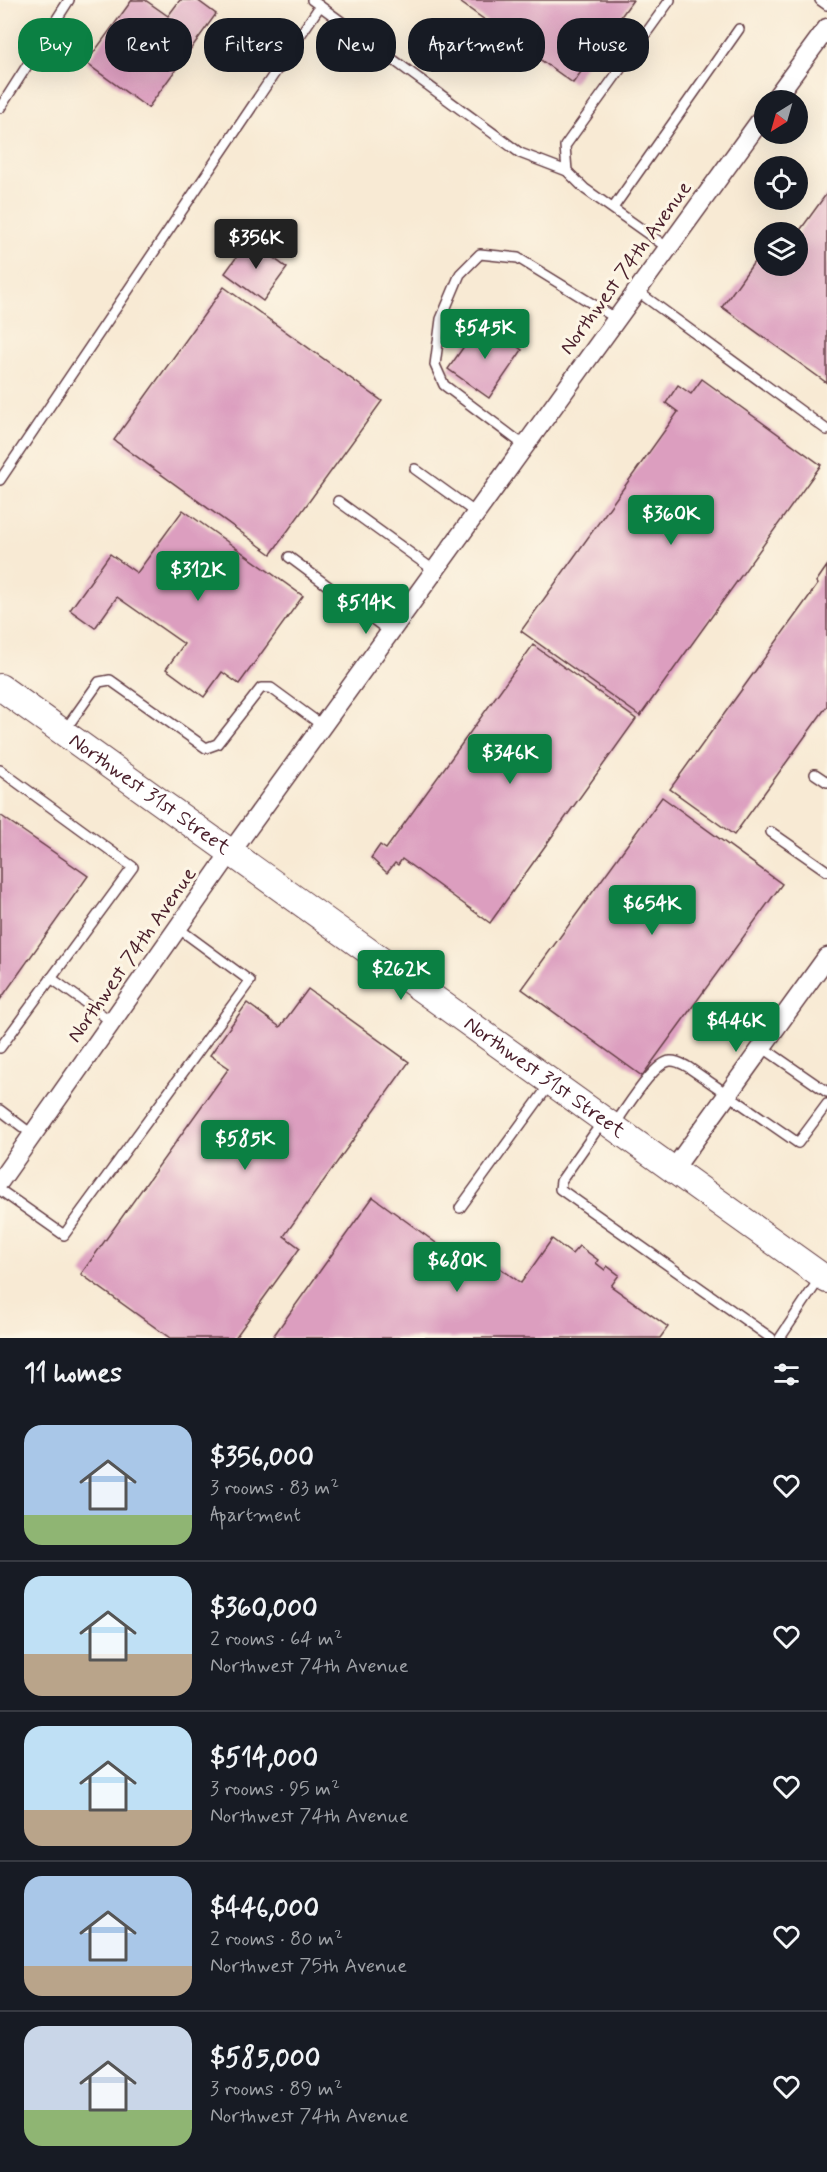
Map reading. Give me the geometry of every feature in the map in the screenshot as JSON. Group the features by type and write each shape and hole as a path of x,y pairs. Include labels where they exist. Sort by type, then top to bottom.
{"street":[{"path":"781,90 827,28"},
{"name":"Northwest 74th Avenue","path":"0,1181 231,852 754,129"},
{"name":"Northwest 31st Street","path":"0,687 824,1278"},
{"path":"674,1170 827,957"}],"lane":[{"path":"0,108 69,0"},
{"path":"312,0 520,153 567,171 585,189 668,248"},
{"path":"567,171 565,146 670,0"},
{"path":"820,0 827,5"},
{"path":"0,480 321,6"},
{"path":"613,208 739,29"},
{"path":"525,446 444,385 435,365 441,319 460,274 480,254 518,258 618,319"},
{"path":"637,291 827,430"},
{"path":"415,469 476,513"},
{"path":"338,501 435,571"},
{"path":"289,556 390,632"},
{"path":"63,732 99,682 110,680 206,748 217,744 261,688 272,688 323,726"},
{"path":"0,770 133,867 0,1048"},
{"path":"815,774 827,782"},
{"path":"771,832 827,871"},
{"path":"0,1190 63,1235 250,981 178,928"},
{"path":"51,978 112,1022"},
{"path":"762,1047 827,1092"},
{"path":"771,1338 560,1189 561,1181 662,1063 670,1061 687,1067 798,1143 827,1104"},
{"path":"460,1208 552,1083"},
{"path":"0,1110 33,1135"},
{"path":"780,1338 824,1278"}],"building":[{"path":"132,0 145,0 168,16 180,0 197,0 216,14 213,18 204,18 204,31 192,47 192,18 119,18"},
{"path":"457,0 633,0 620,18 557,18 557,72 545,63 545,18 482,18"},
{"path":"105,37 105,72 174,72 148,108 93,68 93,53"},
{"path":"558,72 581,72 573,83"},
{"path":"827,193 827,383 722,307 754,262 754,276 808,276 808,222 806,222"},
{"path":"249,240 287,268 263,301 225,273"},
{"path":"224,287 382,401 271,554 114,440"},
{"path":"481,322 522,350 489,398 448,369"},
{"path":"702,379 821,465 640,716 521,631 678,412 666,403 678,385 691,394"},
{"path":"183,510 303,596 239,684 222,672 204,697 166,669 184,644 117,597 95,628 70,610 110,554 137,573"},
{"path":"827,566 827,706 734,835 670,789 818,584 816,582"},
{"path":"533,645 636,719 490,923 402,859 398,865 395,863 387,873 371,858 380,845 386,849"},
{"path":"662,797 782,884 642,1076 522,989"},
{"path":"0,815 88,876 0,1000"},
{"path":"308,989 409,1062 284,1236 300,1248 235,1338 170,1338 81,1274 229,1068 210,1055 247,1003 280,1027"},
{"path":"373,1197 480,1275 490,1261 521,1283 552,1239 572,1254 579,1246 598,1260 596,1263 605,1270 607,1266 619,1275 611,1286 668,1327 660,1338 272,1338"}]}
